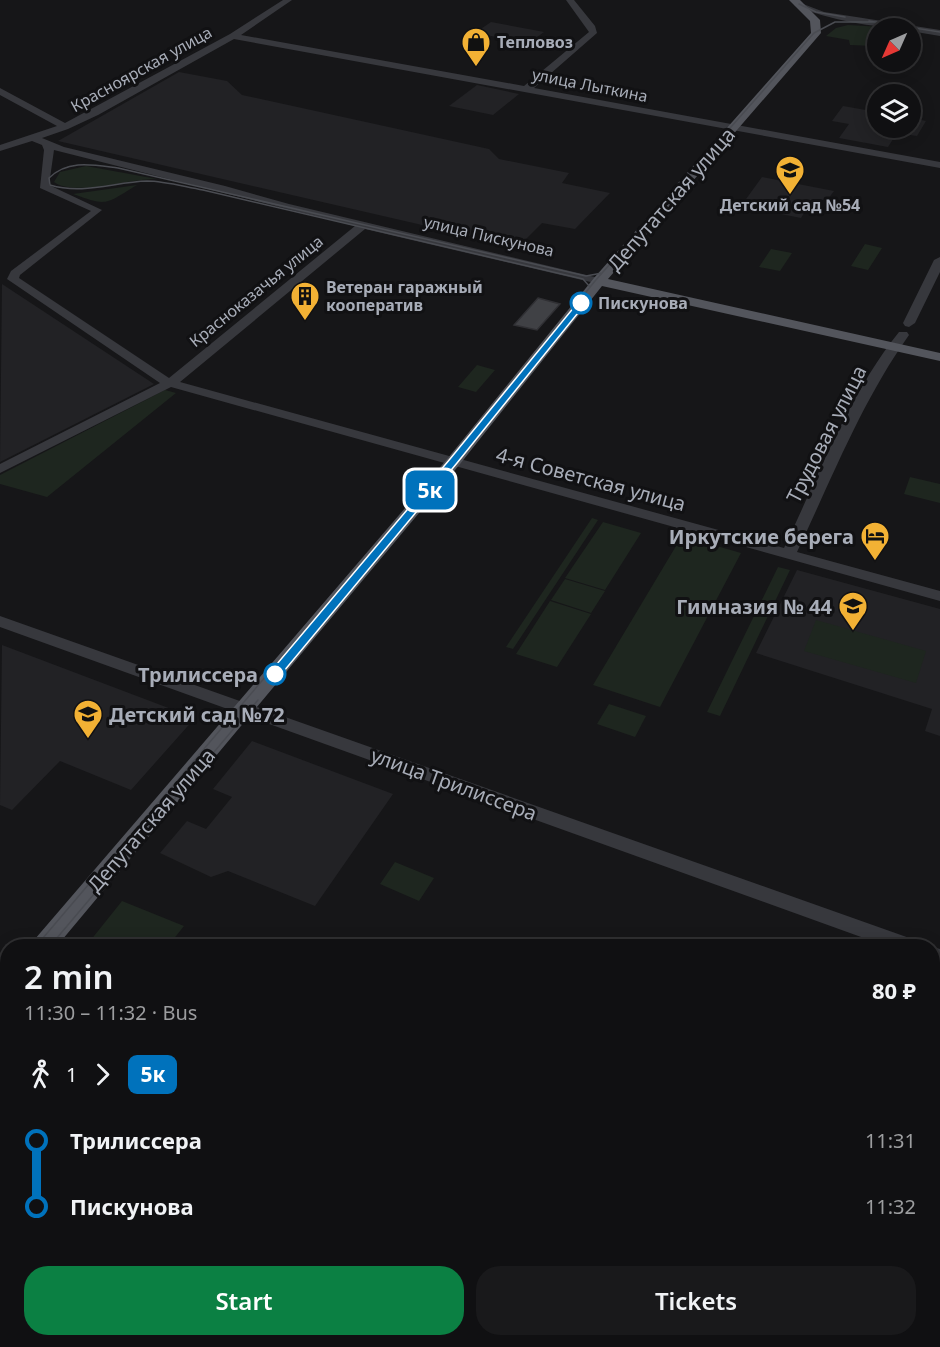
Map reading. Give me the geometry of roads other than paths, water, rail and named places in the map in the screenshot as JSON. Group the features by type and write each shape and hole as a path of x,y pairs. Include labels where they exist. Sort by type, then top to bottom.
{"main road":[{"path":"796,2 815,20 816,33"},
{"name":"Депутатская улица","path":"49,939 454,461 599,281 816,33"},
{"name":"улица Пискунова","path":"599,281 902,335 940,357"}],"street":[{"name":"Красноярская улица","path":"0,148 65,127 95,113 233,36 288,0"},
{"path":"527,89 593,33 592,28 570,0"},
{"path":"796,2 822,14 867,22"},
{"name":"Депутатская улица","path":"816,33 829,26 850,22 867,23"},
{"path":"921,30 940,33"},
{"name":"улица Лыткина","path":"233,36 940,165"},
{"path":"0,91 65,127"},
{"name":"улица Пискунова","path":"34,138 46,144 363,225 599,281"},
{"name":"4-я Советская улица","path":"46,144 49,150 44,186 93,208 96,212 15,273 13,279 155,376 170,383 940,596"},
{"name":"Красноказачья улица","path":"0,469 170,383 363,225"},
{"name":"Трудовая улица","path":"789,553 863,397 902,335 940,260"},
{"name":"улица Трилиссера","path":"0,621 888,939"}],"tram line":[{"path":"799,4 816,12 845,17"},
{"path":"42,939 450,460 595,281 814,33 835,22 867,22"},
{"path":"921,29 940,32"},
{"path":"590,287 583,279 203,190 147,181 74,189 50,185 49,178 56,172 73,166 118,168 586,276 602,273"},
{"path":"56,939 258,700"}],"place":[{"name":"Тепловоз","path":"476,68"},
{"name":"Детский сад №54","path":"790,196"},
{"name":"Пискунова","path":"581,303"},
{"name":"Ветеран гаражный кооператив","path":"305,322"},
{"name":"Иркутские берега","path":"875,562"},
{"name":"Гимназия № 44","path":"853,632"},
{"name":"Трилиссера","path":"275,674"},
{"name":"Детский сад №72","path":"88,740"}]}
